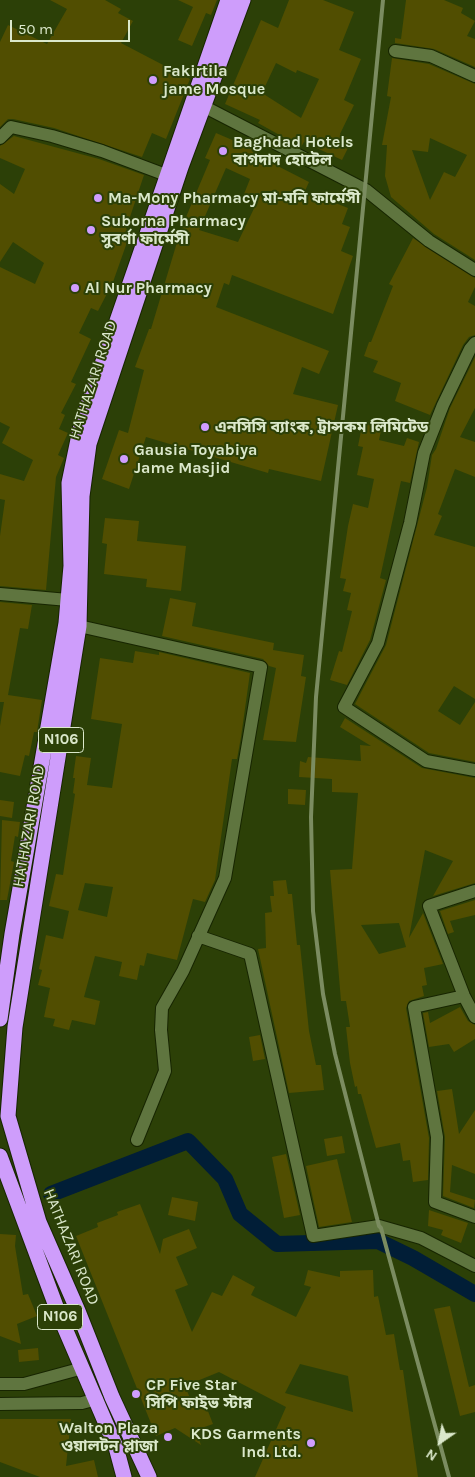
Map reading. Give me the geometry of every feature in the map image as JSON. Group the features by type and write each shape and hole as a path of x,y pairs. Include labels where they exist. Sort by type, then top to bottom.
{"highway":[{"name":"HATHAZARI ROAD","path":"0,1020 12,934 32,830 66,622 71,566 69,483 81,425 228,0"},
{"name":"HATHAZARI ROAD","path":"150,1477 112,1397 78,1311 38,1222 8,1116 15,1027 79,626 82,496 89,444 203,106 243,0"},
{"name":"HATHAZARI ROAD","path":"0,1156 60,1317 98,1400 116,1447 124,1477"},
{"name":"N106","path":"142,1477 150,1477"}],"street":[{"path":"395,51 431,56 475,76"},
{"path":"203,106 366,190 429,241 475,270"},
{"path":"0,138 11,127 52,136 102,151 166,175"},
{"path":"475,343 470,348 443,405 424,453 410,524 378,642 344,707 426,761 475,770"},
{"path":"0,594 68,600"},
{"path":"79,626 261,667 224,878 162,1008 160,1030 166,1071 137,1140"},
{"path":"475,891 429,906 464,996 475,1017"},
{"path":"198,936 250,954 313,1236 379,1226 421,1238 475,1266"},
{"path":"464,996 414,1007 437,1137 435,1202 475,1217"},
{"path":"0,1384 24,1384 82,1368"},
{"path":"0,1404 82,1403 98,1400"}],"building":[{"path":"50,0 105,0 121,9 118,13 133,21 121,43 190,79 166,139 152,133 142,157 54,128 13,119 8,119 0,127 0,42 8,25 47,44 67,9"},
{"path":"178,0 217,0 211,15 206,13 192,46 178,40 193,7"},
{"path":"289,0 323,0 354,12 339,50 361,59 344,100 354,105 340,134 352,140 342,160 304,142 301,147 258,123 260,120 225,104 261,20 278,28","holes":["276,63 296,73 297,70 319,79 301,118 262,93"]},
{"path":"406,0 444,0 463,8 461,13 475,21 467,36 475,39 475,67 434,49 395,43 395,38 401,39"},
{"path":"392,58 429,64 475,84 475,260 434,234 391,197 385,176 387,145 382,145 391,97 387,96","holes":["430,138 467,155 455,177 444,172 430,200 412,150 428,152"]},
{"path":"216,133 258,151 256,155 309,182 305,191 348,208 342,224 350,227 341,251 353,256 333,314 232,275 229,285 224,283 216,307 329,351 319,374 302,367 293,394 338,405 321,481 269,469 268,473 146,437 129,489 102,479 119,430 128,433 144,370 135,367 149,329 151,329 181,229 210,160 205,158","holes":["226,168 250,179 244,194 258,200 238,242 199,230"]},
{"path":"14,136 99,159 144,175 126,229 131,231 113,282 98,311 91,308 79,333 91,339 71,382 76,384 61,413 65,415 59,429 68,433 58,455 64,458 56,477 46,590 0,586 0,536 5,500 0,499 0,474 24,481 33,460 2,443 10,427 0,422 0,267 35,284 44,263 13,242 0,262 0,184 14,194 25,169 0,158 0,146"},
{"path":"413,238 475,278 475,287 468,302 475,306 475,335 469,337 463,345 430,415 395,401 401,383 373,372 378,361 364,356 393,286 389,284"},
{"path":"475,357 475,408 460,437 475,442 475,477 455,469 438,514 442,516 434,535 475,547 475,699 454,686 438,711 460,725 475,702 475,762 429,753 355,704 386,645 427,487 432,455 436,449 450,408"},
{"path":"363,421 382,426 379,440 404,446 407,438 419,442 410,483 401,481 380,578 386,580 370,640 347,685 330,680 339,651 342,652 352,611 347,610 351,593 343,591 346,579 340,578 348,526 353,504 368,508 374,479 357,475 363,447 358,446"},
{"path":"105,518 139,521 137,541 186,546 181,591 146,587 147,579 104,574 107,544 102,543"},
{"path":"170,598 196,603 192,626 274,643 273,650 304,655 301,676 306,677 296,742 263,740 276,668 269,666 263,659 162,636"},
{"path":"0,602 32,605 28,629 20,628 8,695 42,700 37,732 34,732 29,756 25,755 20,776 0,772 0,726 4,702 0,702"},
{"path":"135,651 159,655 159,652 250,673 241,737 237,759 232,759 215,880 205,902 193,899 177,960 147,953 144,966 140,965 137,980 119,976 122,962 95,956 84,997 100,1001 95,1025 72,1020 69,1030 53,1026 55,1019 44,1017 50,988 38,985 42,970 39,969 46,935 63,939 69,911 49,906 56,874 63,875 75,794 73,793 75,778 73,778 76,756 91,758 87,785 112,788 122,724 91,719 100,658 133,663","holes":["85,883 113,887 107,917 78,910"]},
{"path":"345,718 422,768 475,778 475,883 433,896 453,861 425,850 409,938 423,913 443,964 424,968 427,985 422,986 424,996 409,1001 406,1008 429,1138 428,1180 413,1182 410,1160 403,1161 400,1143 376,1148 361,1094 358,1094 357,1086 355,1087 350,1063 346,1027 350,1027 346,1001 341,1001 330,870 352,869 358,793 332,792 332,779 299,777 300,761 306,763 308,757 361,761 360,745 371,746 340,727","holes":["399,923 406,947 379,954 361,925"]},
{"path":"288,789 306,790 305,805 288,804"},
{"path":"0,800 14,802 12,818 0,816"},
{"path":"2,820 20,822 18,837 15,836 11,861 14,862 7,900 0,900"},
{"path":"286,880 288,894 292,894 297,945 300,945 309,1031 316,1065 321,1065 324,1090 289,1093 258,949 266,948 265,913 272,912 270,896 274,896 273,881"},
{"path":"475,900 475,915 450,921 454,932 448,934 440,911"},
{"path":"460,1007 468,1021 475,1025 475,1039 454,1052 449,1044 429,1047 423,1013 428,1012 430,1023"},
{"path":"260,1035 265,1059 253,1061 249,1037"},
{"path":"452,1089 459,1134 475,1110 475,1174 452,1165 450,1192 475,1200 474,1208 443,1196 445,1137 437,1091"},
{"path":"342,1136 345,1153 327,1156 324,1139"},
{"path":"286,1154 300,1215 284,1218 272,1157"},
{"path":"337,1159 352,1222 319,1227 306,1166"},
{"path":"172,1197 198,1202 195,1221 168,1215"},
{"path":"140,1204 160,1254 163,1239 189,1229 197,1248 176,1257 188,1285 175,1290 192,1332 212,1292 222,1296 233,1275 255,1287 251,1295 296,1317 311,1287 304,1285 308,1270 340,1277 340,1271 373,1270 374,1297 378,1296 386,1335 394,1334 400,1370 403,1370 418,1477 255,1477 286,1407 219,1372 185,1386 195,1410 206,1406 213,1424 196,1430 201,1445 175,1428 156,1436 76,1236 98,1227 97,1223 118,1215 117,1212","holes":["300,1364 348,1376 353,1412 285,1393"]},
{"path":"429,1210 468,1223 461,1243 441,1235 443,1230 428,1226"},
{"path":"0,1234 16,1235 15,1246 23,1295 28,1294 37,1316 17,1324 21,1344 0,1336"},
{"path":"450,1306 469,1387 475,1385 475,1412 460,1416 434,1309"},
{"path":"38,1348 39,1360 19,1362 18,1350"},
{"path":"0,1419 71,1419 66,1466 94,1460 98,1477 40,1477 0,1462"}],"waterway":[{"path":"51,1194 188,1141 225,1179 240,1214 277,1244 378,1241 413,1258 475,1294"}],"railway":[{"path":"383,0 316,697 311,817 313,911 323,994 335,1054 379,1226 449,1477"}],"place":[{"name":"Fakirtila jame Mosque","path":"153,80"},
{"name":"Baghdad Hotels বাগদাদ হোটেল","path":"223,151"},
{"name":"Ma-Mony Pharmacy মা-মনি ফার্মেসী","path":"98,198"},
{"name":"Suborna Pharmacy সুবর্ণা ফার্মেসী","path":"91,230"},
{"name":"Al Nur Pharmacy","path":"75,288"},
{"name":"এনসিসি ব্যাংক, ট্রান্সকম লিমিটেড","path":"205,427"},
{"name":"Gausia Toyabiya Jame Masjid","path":"124,459"},
{"name":"CP Five Star সিপি ফাইভ স্টার","path":"136,1394"},
{"name":"Walton Plaza ওয়ালটন প্লাজা","path":"168,1437"},
{"name":"KDS Garments Ind. Ltd.","path":"311,1443"}]}
